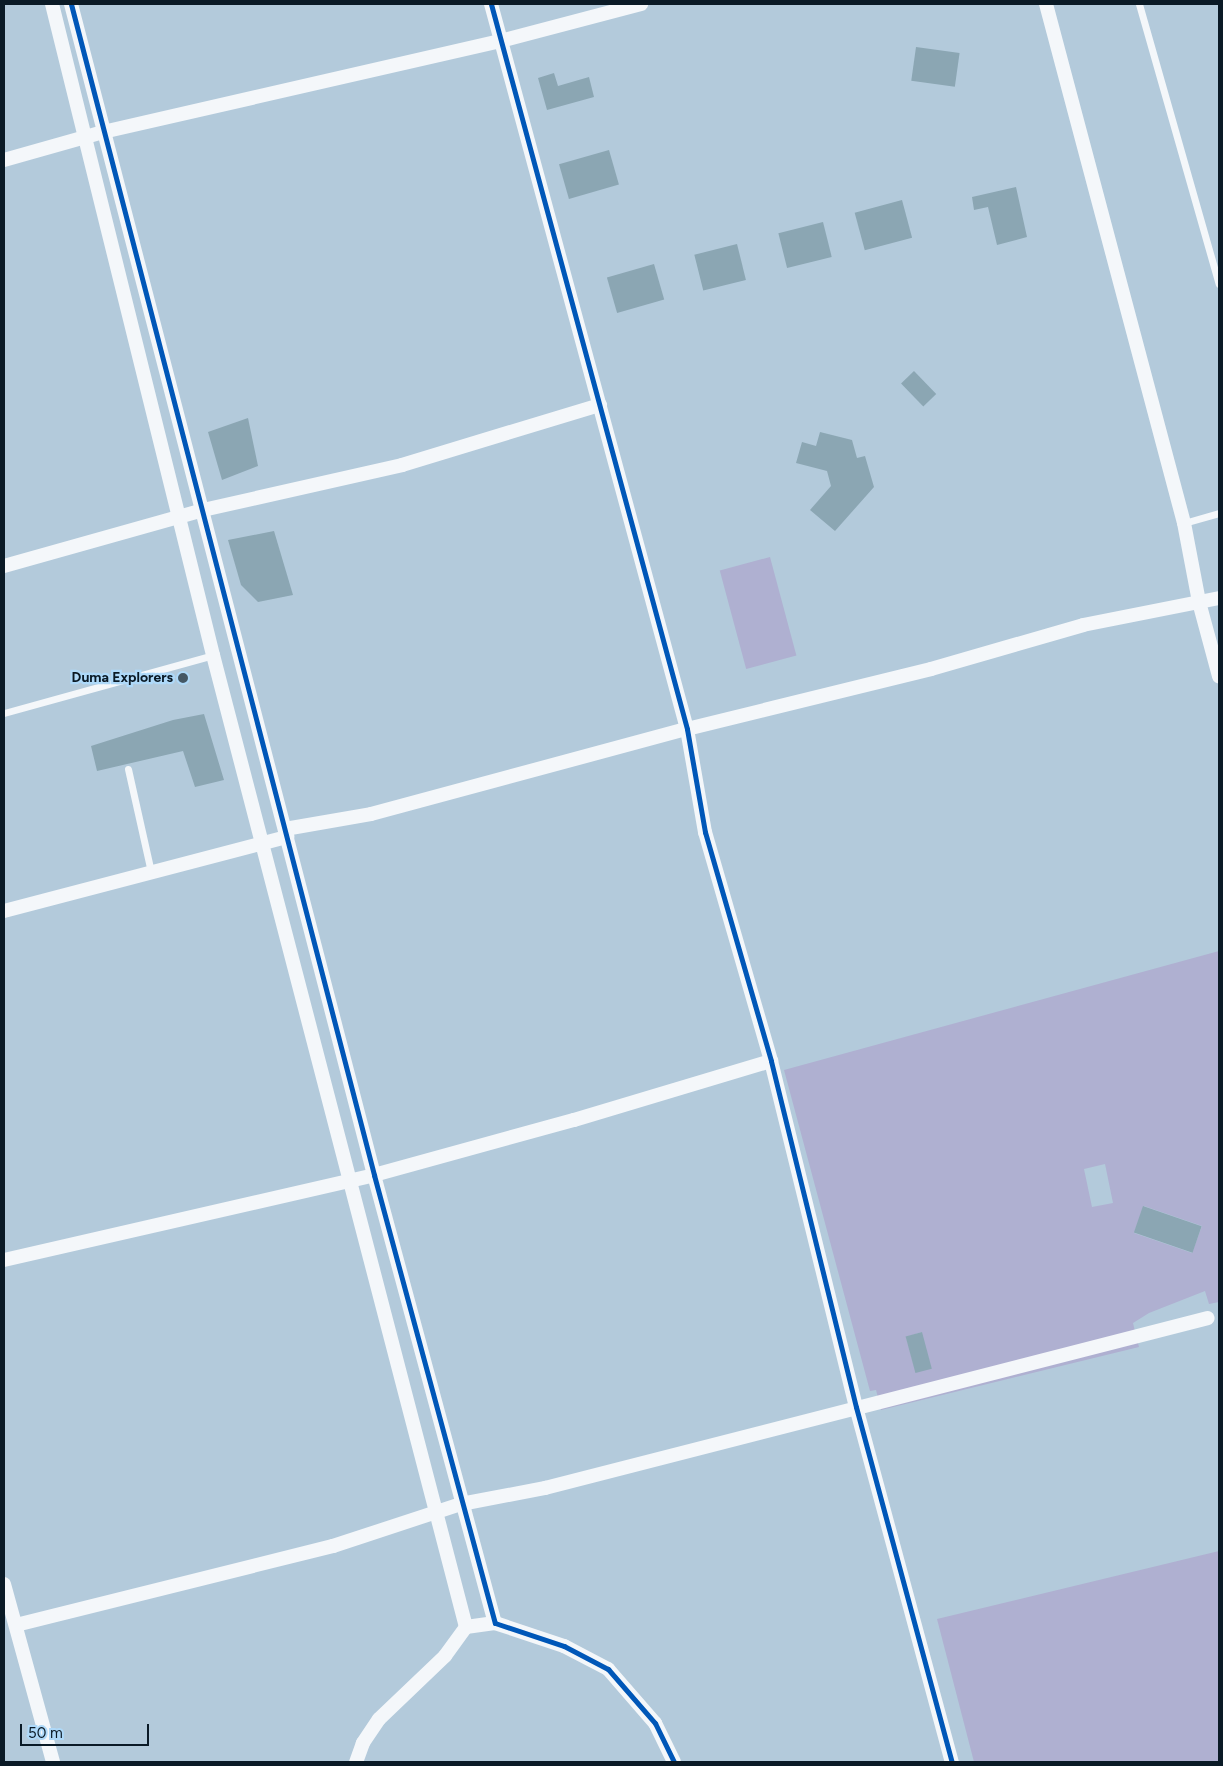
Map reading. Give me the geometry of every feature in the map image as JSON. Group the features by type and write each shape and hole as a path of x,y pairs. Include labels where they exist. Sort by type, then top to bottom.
{"street":[{"path":"52,4 213,655 466,1627"},
{"path":"71,4 374,1175 461,1504 495,1623"},
{"path":"491,4 687,729 705,832 772,1061 856,1407 952,1762"},
{"path":"4,160 103,132 500,40 641,4"},
{"path":"1046,4 1184,523 1199,602 1219,676"},
{"path":"4,566 203,510 402,465 600,405"},
{"path":"4,911 262,843 286,833 371,814 687,729 931,669 1083,625 1219,598"},
{"path":"4,1260 374,1175 574,1120 772,1061"},
{"path":"16,1625 333,1546 436,1510 545,1488 1208,1318"},
{"path":"4,1584 53,1762"},
{"path":"356,1762 363,1743 379,1719 445,1656 466,1627 495,1623 564,1646 608,1670 655,1723 674,1762"}],"lane":[{"path":"1139,4 1219,284"},
{"path":"1184,523 1219,513"},
{"path":"4,713 213,655"},
{"path":"128,768 151,872"}],"shaded area":[{"path":"770,557 796,656 746,669 720,570"},
{"path":"1219,951 1219,1302 1209,1304 1205,1291 1149,1313 1133,1323 1139,1347 881,1410 876,1390 870,1391 784,1070","holes":["1105,1164 1113,1203 1092,1207 1084,1169","1144,1206 1202,1226 1192,1253 1134,1233","922,1332 916,1373 906,1337"]},
{"path":"1219,1551 1219,1762 974,1762 937,1619"}],"building":[{"path":"916,47 960,53 955,87 911,81"},
{"path":"554,73 558,86 589,77 594,97 547,110 538,78"},
{"path":"609,150 619,185 569,199 559,164"},
{"path":"1016,187 1027,237 997,245 988,207 974,210 972,197"},
{"path":"902,200 912,238 865,250 855,213"},
{"path":"823,222 832,257 787,268 778,233"},
{"path":"737,244 746,280 703,291 694,255"},
{"path":"654,264 664,300 617,313 607,278"},
{"path":"914,371 936,394 923,407 901,384"},
{"path":"248,418 258,466 222,480 208,432"},
{"path":"820,432 852,440 857,458 865,456 874,487 835,531 810,510 831,486 827,471 796,463 802,442 816,446"},
{"path":"274,531 293,595 258,602 241,585 228,540"},
{"path":"204,714 224,780 195,787 183,751 97,771 91,746 173,720"},
{"path":"1143,1206 1202,1226 1193,1253 1134,1232"},
{"path":"922,1332 932,1369 915,1373 906,1336"}],"cycle path":[{"path":"71,4 374,1175 495,1623 564,1646 608,1669 655,1723 674,1762"},
{"path":"491,4 687,729 705,832 771,1061 856,1407 952,1762"}],"place":[{"name":"Duma Explorers","path":"183,678"}]}
